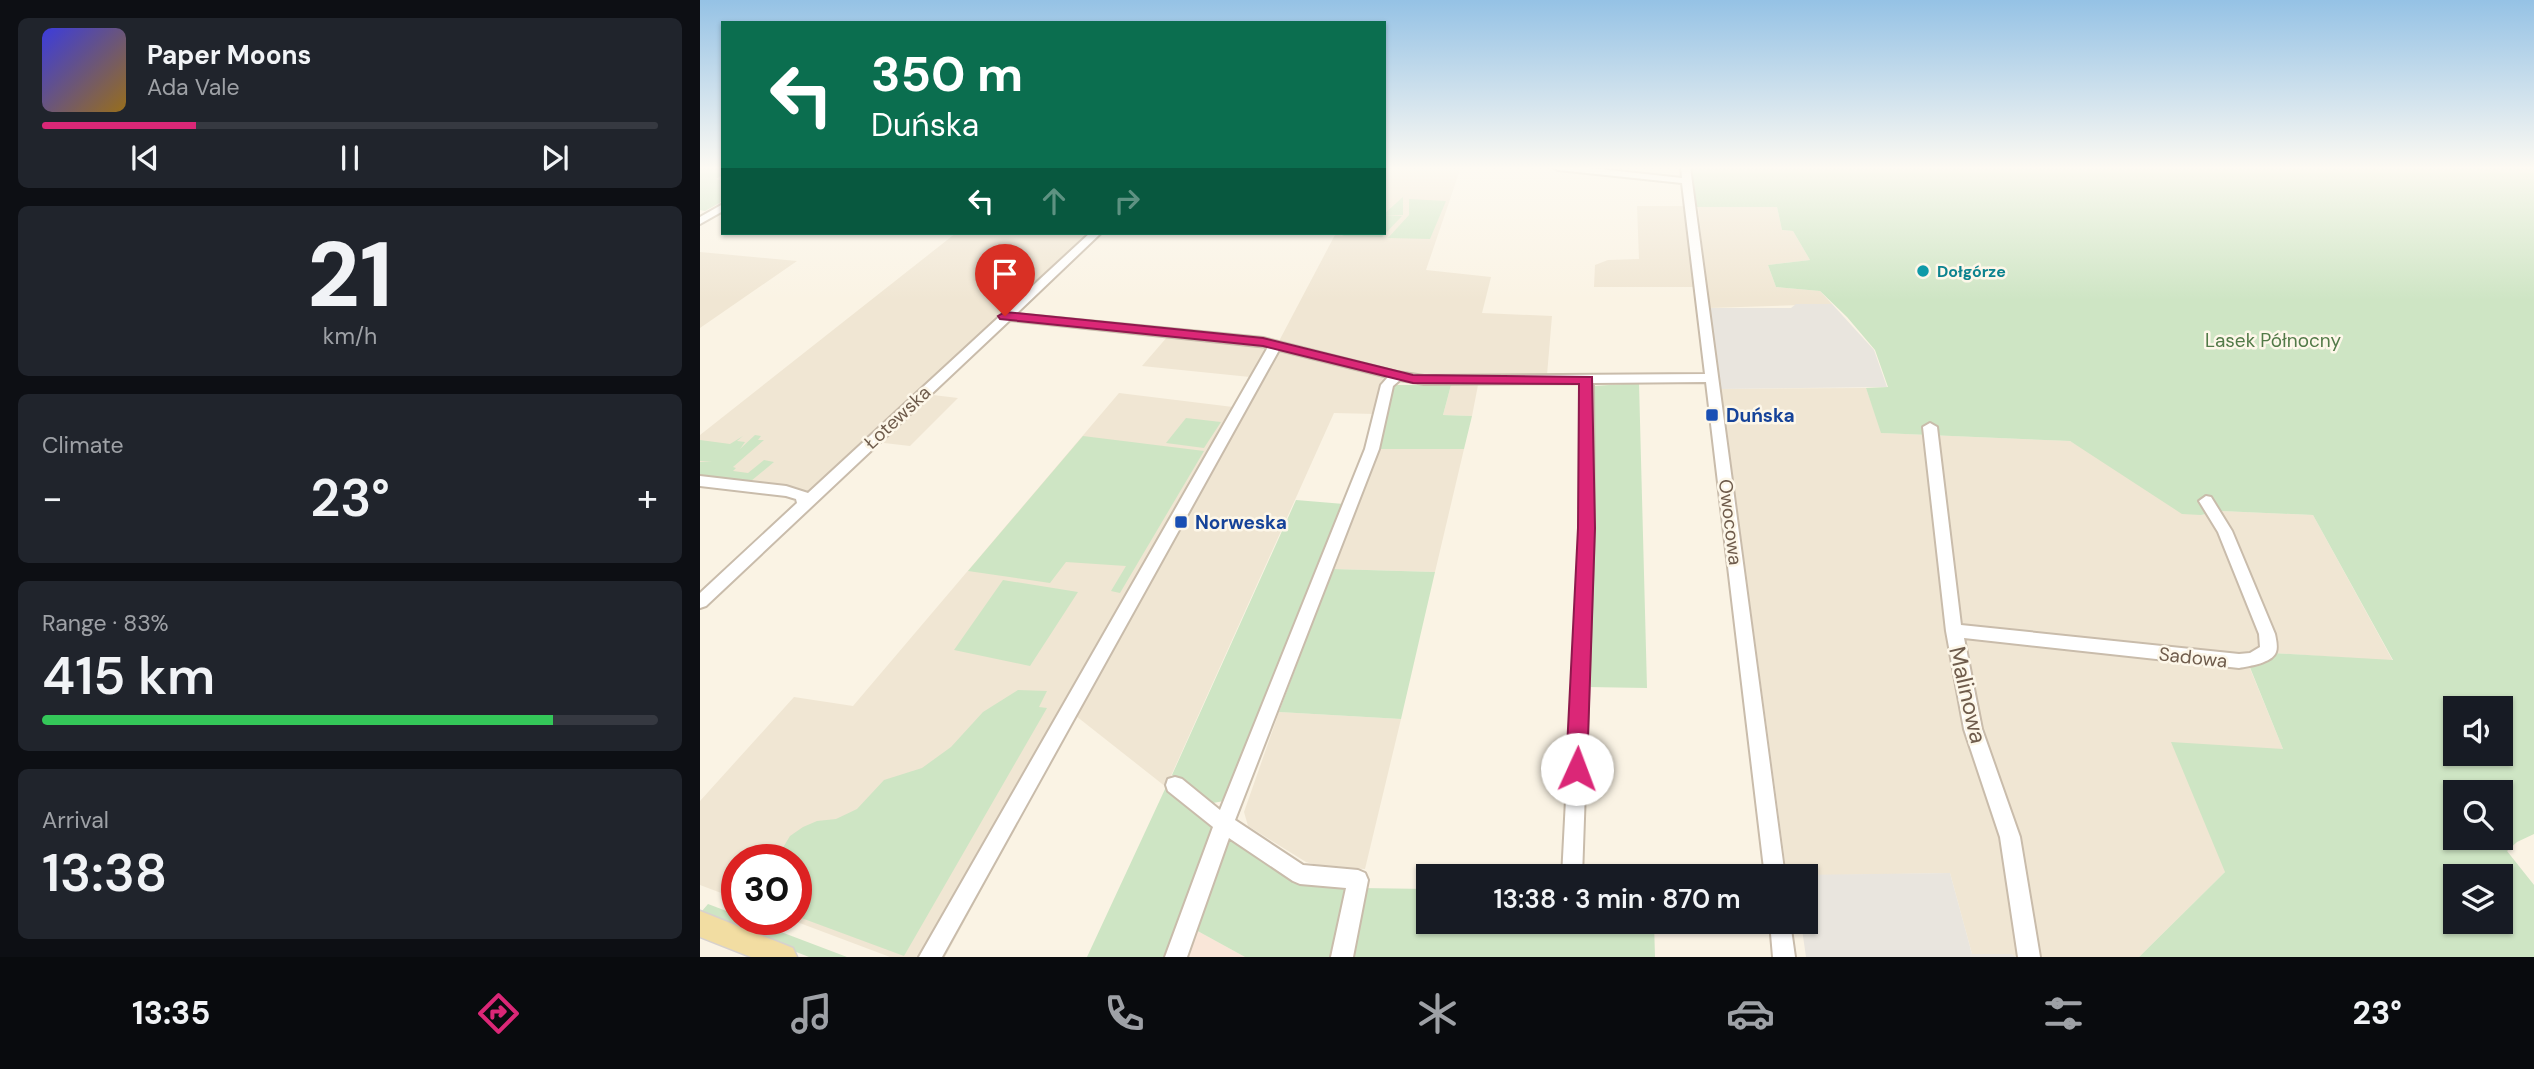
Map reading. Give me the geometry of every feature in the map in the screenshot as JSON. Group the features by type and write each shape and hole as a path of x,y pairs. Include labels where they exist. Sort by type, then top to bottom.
{"main road":[{"path":"700,924 784,957"}],"street":[{"name":"Owocowa","path":"1691,212 1773,864"},
{"name":"Łotewska","path":"700,602 1094,235"},
{"path":"1005,316 1263,342 1397,376 1432,381 1712,378"},
{"path":"930,957 1275,346"},
{"path":"1176,957 1224,824 1372,449 1387,385 1397,376"},
{"path":"1573,864 1587,528 1587,380"},
{"name":"Malinowa","path":"1930,427 1954,631 1973,729 2010,837 2029,957"},
{"path":"700,481 786,491 803,496 804,504"},
{"name":"Sadowa","path":"1954,631 2239,661 2253,659 2269,650 2267,634 2225,531 2206,501"},
{"path":"1175,785 1224,824 1300,874 1358,880 1342,957"},
{"path":"1781,934 1784,957"}],"shaded area":[{"path":"1386,212 1446,212 1426,270 1491,277 1482,313 1552,316 1547,375 1422,377 1397,372 1383,384 1375,414 1334,413 1166,787 1076,716 945,957 890,957 812,928 812,844 721,844 721,893 700,885 700,801 794,697 853,706 1119,393 1233,407 1250,377 1142,366 1168,336 1278,343 1335,235 1386,235"},
{"path":"1637,212 1688,212 1696,287 1594,287 1595,265 1608,260 1639,259"},
{"path":"1699,212 1778,212 1782,230 1793,231 1810,260 1768,265 1776,287 1820,291 1832,304 1709,308"},
{"path":"953,235 1097,235 923,398 933,395 958,398 910,446 884,443 881,437 821,493 788,486 700,476 700,435"},
{"path":"700,252 797,261 700,328"},
{"path":"1796,304 1832,304 1874,350 1887,387 1721,389 1709,308 1791,308"},
{"path":"1451,385 1478,385 1472,416 1443,415"},
{"path":"1866,388 1882,433 2070,441 2201,515 2221,511 2313,515 2393,661 2273,653 2249,666 2283,749 2225,872 2139,957 2016,957 2012,954 1972,954 1950,873 1818,875 1818,864 1785,864 1721,389"},
{"path":"1375,449 1464,449 1435,572 1333,569"},
{"path":"1279,712 1401,719 1365,869 1325,867 1306,862 1248,826 1244,812"},
{"path":"1950,873 1972,954 2012,954 2016,957 1806,957 1803,934 1818,934 1818,875"},
{"path":"1194,929 1245,957 1186,957"}],"green space":[{"path":"1386,212 1403,212 1403,215 1386,215"},
{"path":"1409,212 1442,212 1430,239 1388,238"},
{"name":"Lasek Północny","path":"1778,212 2534,212 2534,834 2513,846 2513,780 2443,780 2443,850 2508,850 2534,885 2534,957 2139,957 2225,872 2171,742 2283,749 2249,665 2273,653 2393,660 2313,515 2221,511 2201,515 2182,514 2070,441 1881,433 1866,388 1888,387 1875,350 1820,291 1776,287 1768,265 1810,260 1793,231 1782,230"},
{"path":"1386,215 1402,216 1386,233"},
{"path":"1344,235 1384,235 1382,237 1342,236"},
{"path":"1639,383 1647,688 1588,687 1594,386"},
{"path":"1394,385 1451,385 1443,415 1472,416 1464,449 1375,449 1389,389"},
{"path":"1186,418 1221,422 1204,448 1166,443"},
{"path":"755,435 761,436 758,440 764,440 733,467 736,468 733,471 748,473 764,460 774,462 751,481 700,476 700,462 712,461 700,461 700,440 730,444 743,436 737,441 745,442 740,449"},
{"path":"1083,436 1204,451 1120,593 1111,591 1126,566 1066,562 1050,583 968,571"},
{"path":"1296,500 1344,504 1224,801 1213,803 1172,775"},
{"path":"1333,569 1435,572 1401,719 1279,712"},
{"path":"1003,580 1078,592 1030,666 954,650"},
{"path":"1018,690 1047,691 1039,707 1047,708 904,956 812,922 812,844 785,844 790,836 817,821 836,819 857,809 884,780 922,768 951,747 983,712"},
{"path":"1166,787 1215,830 1169,957 1087,957"},
{"path":"1227,836 1300,884 1349,887 1332,957 1245,957 1194,929"},
{"path":"1361,888 1416,889 1416,934 1654,934 1655,957 1345,957"},
{"path":"708,904 721,909 721,922 703,915 702,911"},
{"path":"753,935 789,935 847,957 809,957"}],"place":[{"name":"Dołgórze","path":"1923,271"},
{"name":"Duńska","path":"1712,415"},
{"name":"Norweska","path":"1181,522"}],"route":[{"path":"1005,316 1263,342 1413,379 1587,380 1587,528 1577,769"}]}
